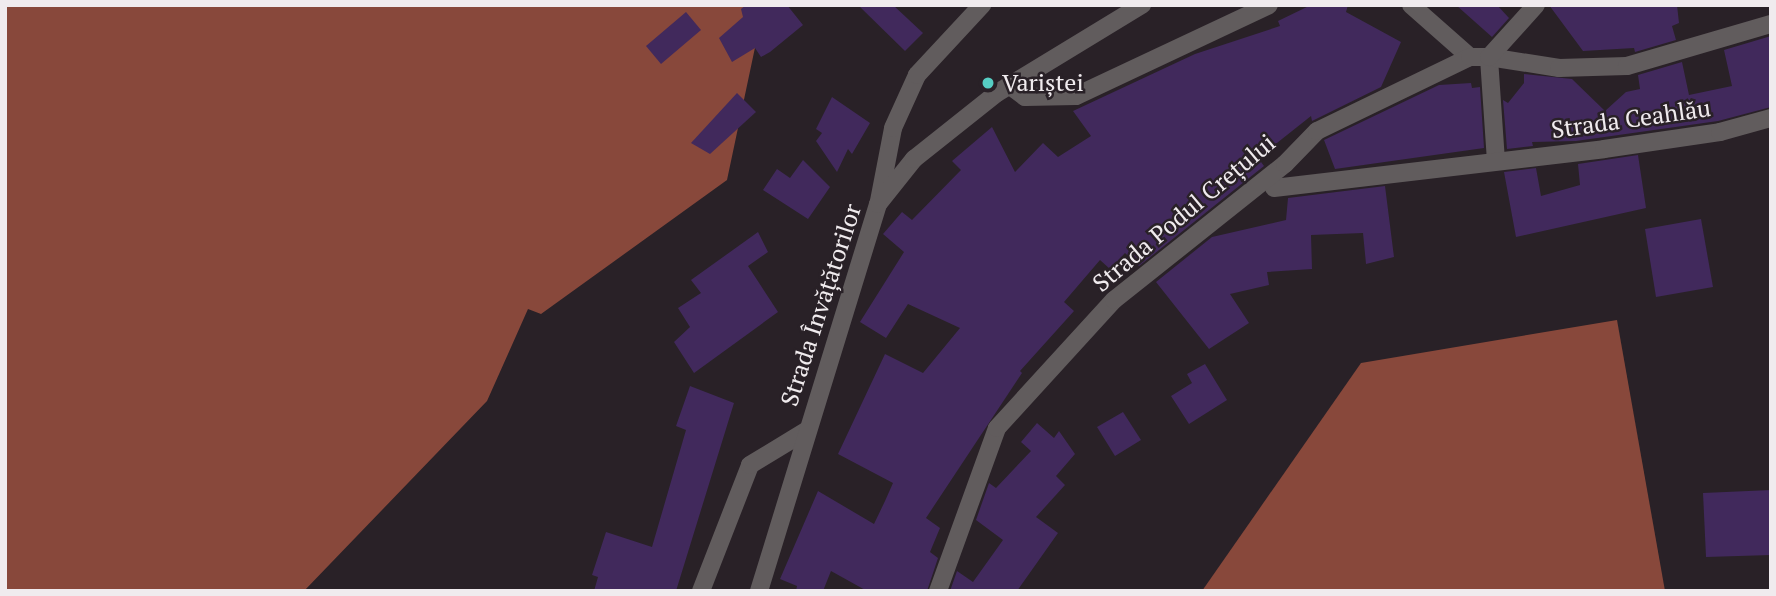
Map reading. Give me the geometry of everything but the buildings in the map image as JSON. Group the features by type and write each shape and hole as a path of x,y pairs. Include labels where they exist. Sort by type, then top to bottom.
{"street":[{"path":"878,204 893,128 917,75 982,5"},
{"name":"Strada Învățătorilor","path":"759,591 806,431 878,204 914,159 1009,85 1142,5"},
{"path":"1009,85 1025,97 1041,100 1076,96 1269,5"},
{"path":"1411,5 1470,57"},
{"path":"1496,161 1489,57 1536,5"},
{"name":"Strada Podul Crețului","path":"938,591 997,428 1114,300 1285,164 1317,131 1470,57 1489,57 1559,68 1627,66 1771,24"},
{"name":"Strada Ceahlău","path":"1274,188 1693,136 1771,118"},
{"path":"701,591 750,465 806,431"}],"shaded area":[{"path":"5,5 764,5 727,180 541,314 528,309 487,401 304,591 5,591"},
{"path":"1617,320 1665,591 1202,591 1361,363"}],"place":[{"name":"Variștei","path":"988,83"}]}
